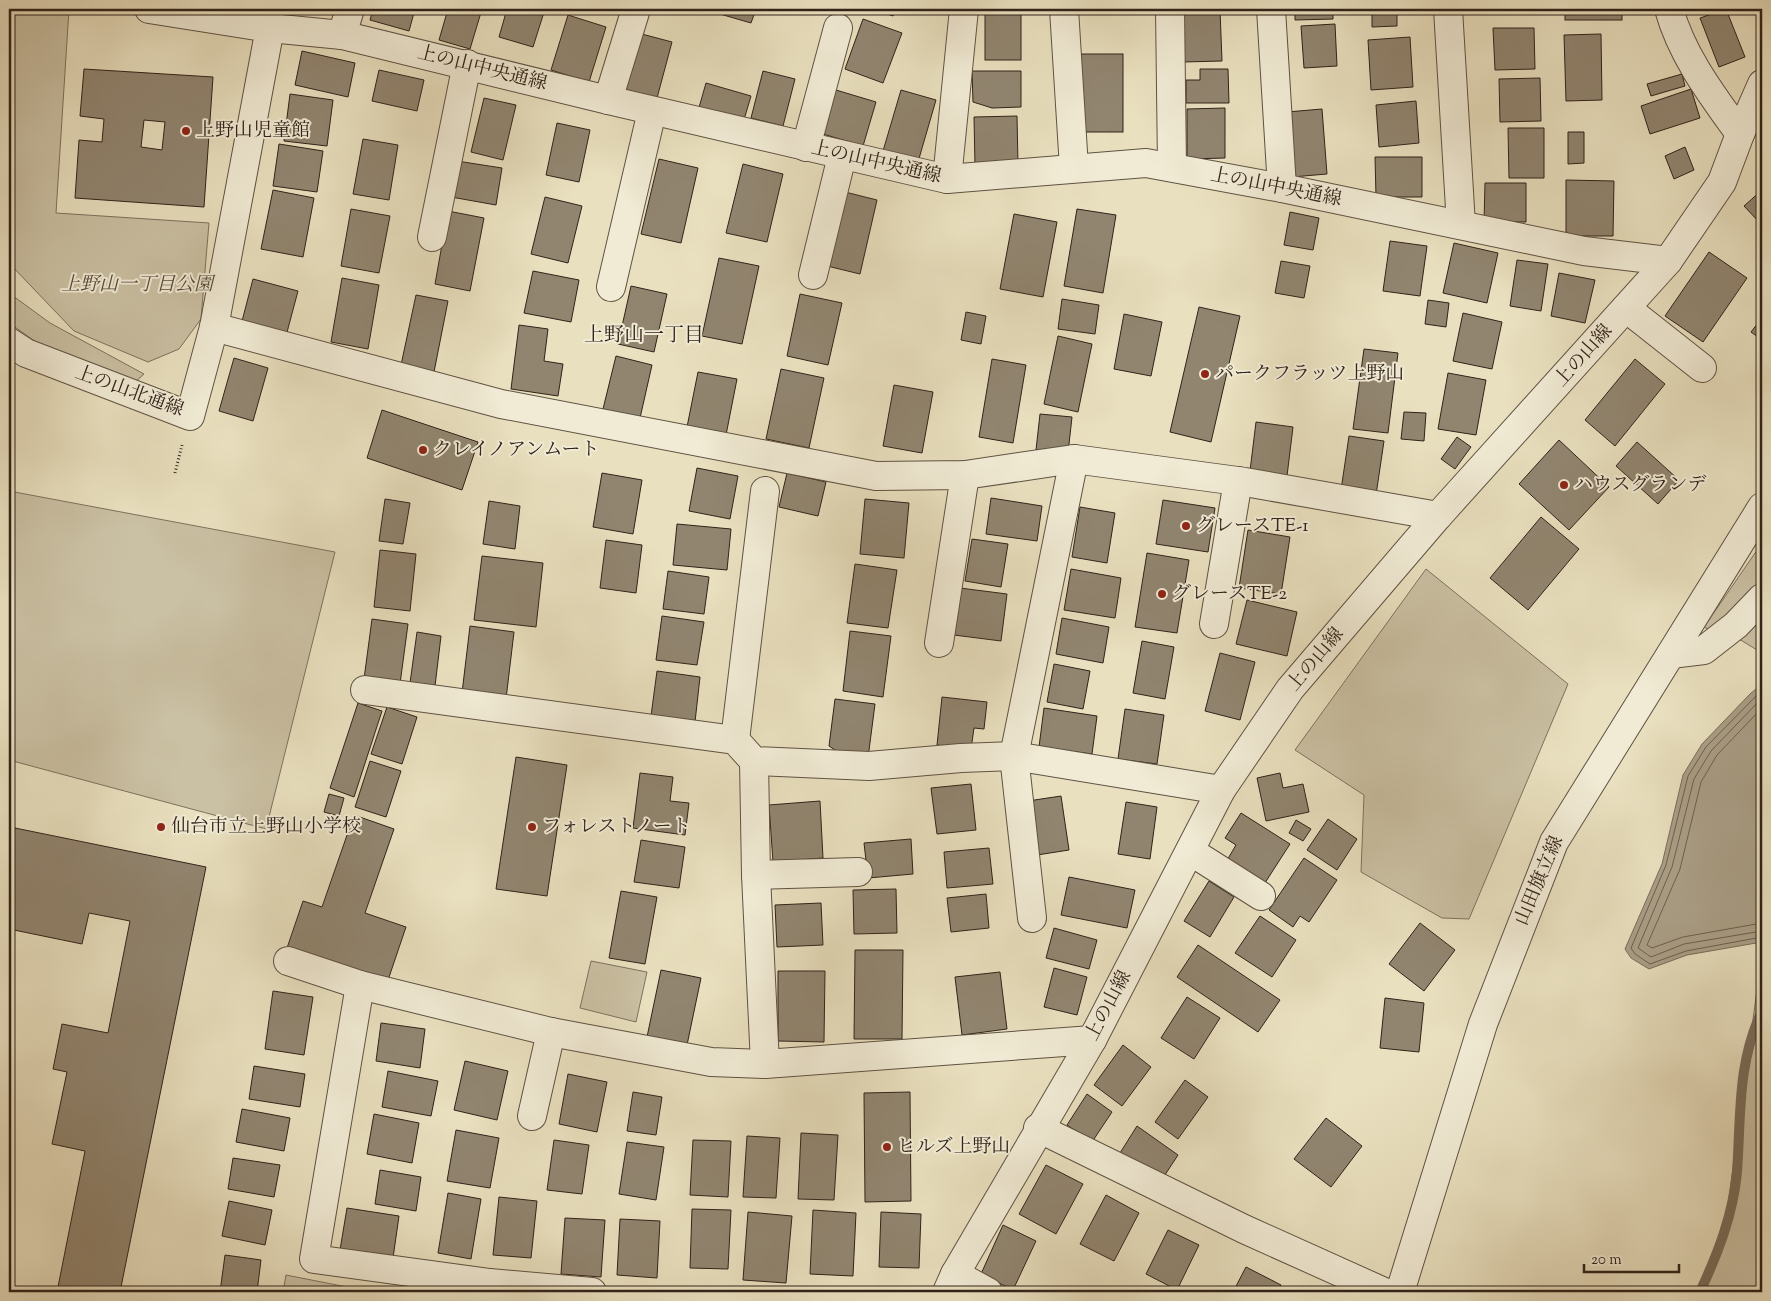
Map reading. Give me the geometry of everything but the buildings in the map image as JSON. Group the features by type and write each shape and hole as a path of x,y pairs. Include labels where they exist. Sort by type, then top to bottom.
{"street":[{"name":"上の山中央通線","path":"149,9 270,28 342,35 652,111 947,180 1146,163 1282,188 1584,252 1668,261"},
{"path":"342,35 350,9"},
{"path":"608,100 636,9"},
{"path":"947,180 964,9"},
{"path":"1064,9 1074,168"},
{"path":"1170,9 1172,167"},
{"path":"1270,9 1282,188"},
{"path":"1448,9 1461,225"},
{"path":"1669,9 1673,22 1702,82 1740,134"},
{"name":"上の山北通線","path":"9,342 26,353 190,416 214,327 270,28"},
{"path":"806,147 838,28"},
{"path":"432,237 466,64"},
{"name":"上の山線","path":"951,1283 1038,1128 1092,1040 1221,790 1290,689 1438,516 1668,261 1722,182 1762,84"},
{"path":"611,287 652,111"},
{"path":"813,275 842,156"},
{"path":"1626,308 1702,368"},
{"path":"214,327 501,404 876,476 965,475 1074,459 1238,481 1438,516"},
{"path":"1032,918 1014,756 1074,459"},
{"path":"939,643 965,475"},
{"path":"1214,624 1238,481"},
{"path":"735,740 765,491"},
{"name":"山田旗立線","path":"1400,1292 1483,1024 1554,842 1762,507"},
{"path":"1671,654 1704,650 1736,625 1762,598"},
{"path":"365,690 735,740 754,761 756,875 765,1064"},
{"path":"754,761 869,766 961,758 1014,756 1221,790"},
{"path":"1190,850 1261,896"},
{"path":"756,875 858,872"},
{"path":"288,961 360,985 551,1032 711,1062 765,1064 1092,1040"},
{"path":"360,985 314,1259 490,1283 592,1292"},
{"path":"532,1116 551,1032"},
{"path":"1038,1128 1244,1229 1384,1292"},
{"path":"951,1283 988,1292"}],"green space":[{"name":"上野山一丁目公園","path":"9,9 69,9 56,213 209,223 201,319 179,349 148,362 74,331 9,263"},
{"path":"9,293 50,323 144,374 130,387 39,344 9,323"},
{"path":"9,491 335,552 266,829 9,760"},
{"path":"1762,543 1762,586 1715,632 1704,627"},
{"path":"1426,569 1568,684 1469,919 1442,918 1361,872 1364,795 1295,750"},
{"path":"1762,615 1762,653 1739,639"},
{"path":"1762,953 1762,1292 1705,1292 1725,1227"},
{"path":"591,961 647,972 636,1022 580,1008"},
{"path":"286,1275 347,1287 347,1292 283,1292"}],"water":[{"path":"1762,684 1762,942 1687,955 1649,969 1631,958 1625,949 1662,864 1683,775 1702,744"}],"waterway":[{"path":"1700,1292 1719,1248 1732,1203 1737,1172 1744,1070 1748,1050 1762,1011"}],"place":[{"name":"上野山児童館","path":"186,131"},
{"name":"パークフラッツ上野山","path":"1205,374"},
{"name":"クレイノアンムート","path":"423,450"},
{"name":"ハウスグランデ","path":"1564,485"},
{"name":"グレースTE-1","path":"1186,526"},
{"name":"グレースTE-2","path":"1162,594"},
{"name":"仙台市立上野山小学校","path":"161,827"},
{"name":"フォレストノート","path":"532,827"},
{"name":"ヒルズ上野山","path":"887,1147"}],"district":[{"name":"上野山一丁目","path":"644,336"}]}
